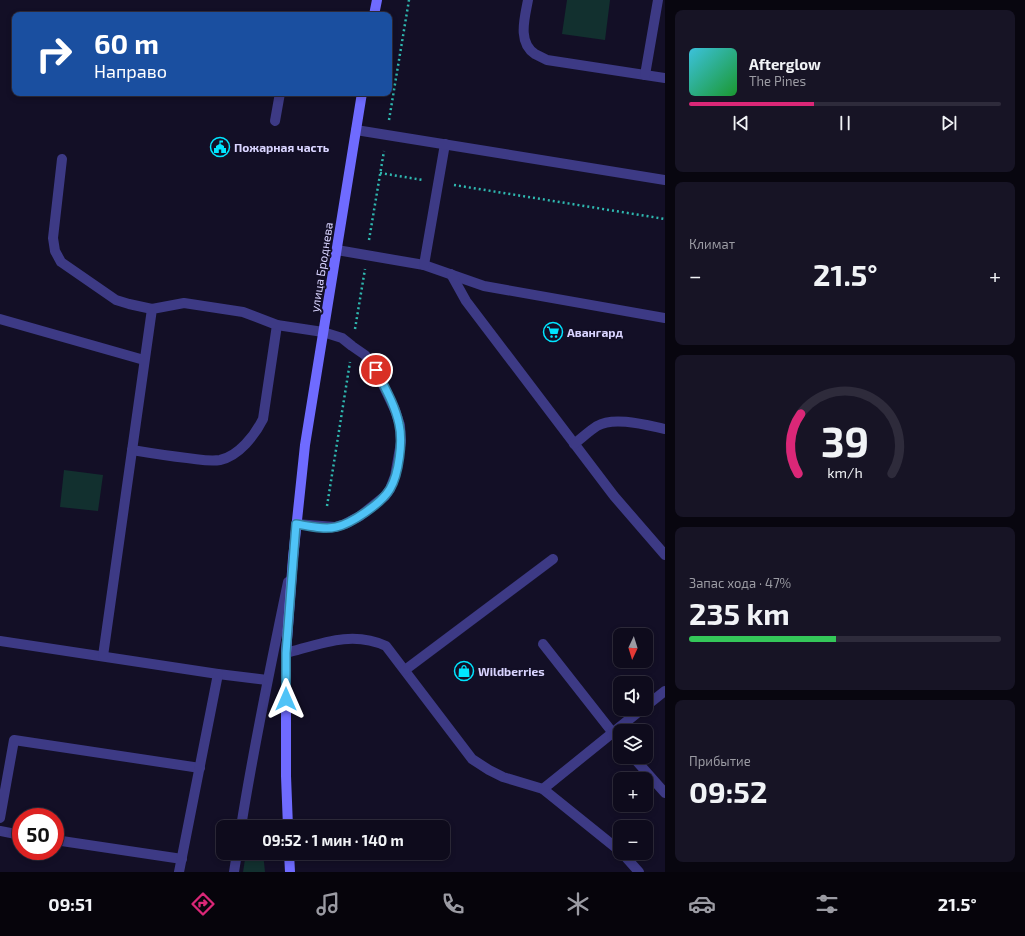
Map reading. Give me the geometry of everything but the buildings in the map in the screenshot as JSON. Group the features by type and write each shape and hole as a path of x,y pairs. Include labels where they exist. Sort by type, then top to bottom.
{"main road":[{"path":"374,12 376,0"},
{"name":"улица Броднева","path":"288,820 286,776 286,653 296,524 305,445 362,96"},
{"path":"289,860 290,872"}],"street":[{"path":"528,0 524,24 524,40 534,53 547,60 665,78"},
{"path":"645,75 658,0"},
{"path":"275,121 279,96"},
{"path":"356,130 665,180"},
{"path":"424,265 445,144"},
{"path":"62,159 53,238 55,251 61,262 116,300 152,309 184,303 243,312 277,325 323,332 342,338 365,355 376,370 395,410 400,425 401,442 395,476 390,488 385,496 365,512 335,528 296,524"},
{"path":"337,250 424,265 484,286 665,318"},
{"path":"451,274 466,301 574,444 614,496 665,555"},
{"path":"103,656 152,309"},
{"path":"0,319 144,360"},
{"path":"132,450 207,460 221,460 233,454 243,446 260,426 263,418 277,325"},
{"path":"574,444 598,426 610,422 625,422 665,428"},
{"path":"242,820 251,763 267,680 293,558"},
{"path":"405,670 553,559"},
{"path":"286,653 332,640 374,640 386,646 472,758 489,770 503,777 543,789 613,846"},
{"path":"0,641 267,680"},
{"path":"543,644 612,733"},
{"path":"179,872 218,674"},
{"path":"653,700 665,691"},
{"path":"543,789 633,716"},
{"path":"0,818 14,740 200,768"},
{"path":"639,764 665,793"},
{"path":"0,831 12,833"},
{"path":"64,841 182,859"},
{"path":"234,872 236,860"},
{"path":"628,860 639,872"}],"path":[{"path":"380,173 665,218"}],"green space":[{"path":"567,0 610,0 605,40 562,34"},
{"path":"64,470 103,475 98,511 60,507"},
{"path":"245,860 264,860 265,872 243,872"}],"place":[{"name":"Пожарная часть","path":"220,147"},
{"name":"Авангард","path":"553,332"},
{"name":"Wildberries","path":"464,671"}],"route":[{"path":"286,699 286,653 296,524 335,528 345,524 360,516 385,496 395,476 401,442 400,425 395,410 376,370"}]}
